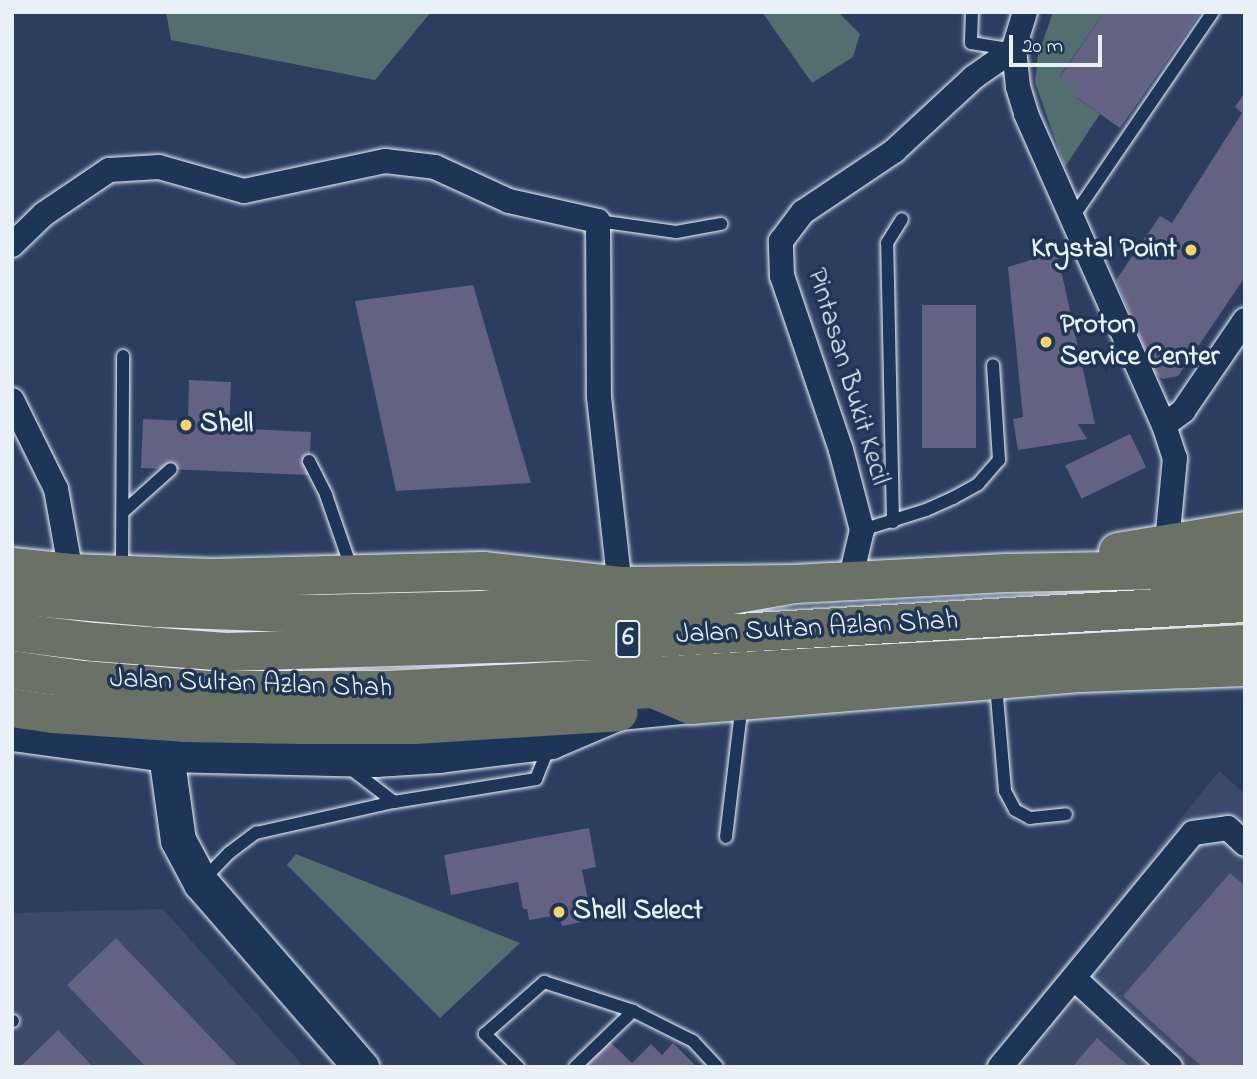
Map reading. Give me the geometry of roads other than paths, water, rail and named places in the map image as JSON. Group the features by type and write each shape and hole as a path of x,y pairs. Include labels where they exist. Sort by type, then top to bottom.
{"main road":[{"path":"1006,573 1245,531"},
{"name":"Jalan Sultan Azlan Shah","path":"12,567 71,573 212,578 483,571 620,586 794,584 1006,573 1245,569"},
{"path":"12,595 157,608 316,614 675,606 794,584"},
{"name":"Jalan Sultan Azlan Shah","path":"12,632 94,642 226,652 603,641 1245,603"},
{"name":"Jalan Sultan Azlan Shah","path":"12,670 83,680 209,690 388,690 1245,643"},
{"name":"Jalan Sultan Azlan Shah","path":"12,733 166,754 258,754 338,758 439,755 551,741 619,712 743,700 1175,668 1245,667"},
{"path":"1175,668 1245,693"},
{"name":"Jalan Sultan Azlan Shah","path":"12,678 180,694 328,698 547,695 653,689 691,705"},
{"path":"12,708 53,714 184,723 415,725 619,712"},
{"path":"166,754 178,840 201,883 362,1067"}],"street":[{"path":"1025,12 1014,49 1018,87 1026,114 1164,425 1176,470 1167,543"},
{"name":"Pintasan Bukit Kecil","path":"850,581 862,530 841,450 782,276 781,241 803,212 894,151 974,77 1014,49"},
{"path":"12,245 44,214 109,170 159,167 244,191 385,161 397,162 435,167 509,201 598,221 598,397 620,586"},
{"path":"1164,425 1183,411 1245,320"},
{"path":"12,400 56,489 71,573"},
{"path":"1000,1067 1193,833 1228,828 1245,844"},
{"path":"1074,978 1170,1067"}],"lane":[{"path":"972,12 971,43 1014,49"},
{"path":"1073,217 1213,12"},
{"path":"893,522 887,243 902,219"},
{"path":"598,221 677,232 721,224"},
{"path":"122,575 123,356"},
{"path":"862,530 893,522 953,498 978,484 999,460 993,365"},
{"path":"309,461 326,495 353,573"},
{"path":"123,512 170,468"},
{"path":"996,683 1005,791 1015,810 1030,818 1066,814"},
{"path":"726,837 743,700"},
{"path":"201,883 229,853 256,833 394,802 536,779 551,741"},
{"path":"338,758 394,802"},
{"path":"518,1067 485,1034 544,982 634,1011 693,1041 717,1067"},
{"path":"575,1067 634,1011"}],"place":[{"name":"Krystal Point","path":"1191,250"},
{"name":"Proton Service Center","path":"1046,342"},
{"name":"Shell","path":"186,425"},
{"name":"Shell Select","path":"559,912"}]}
